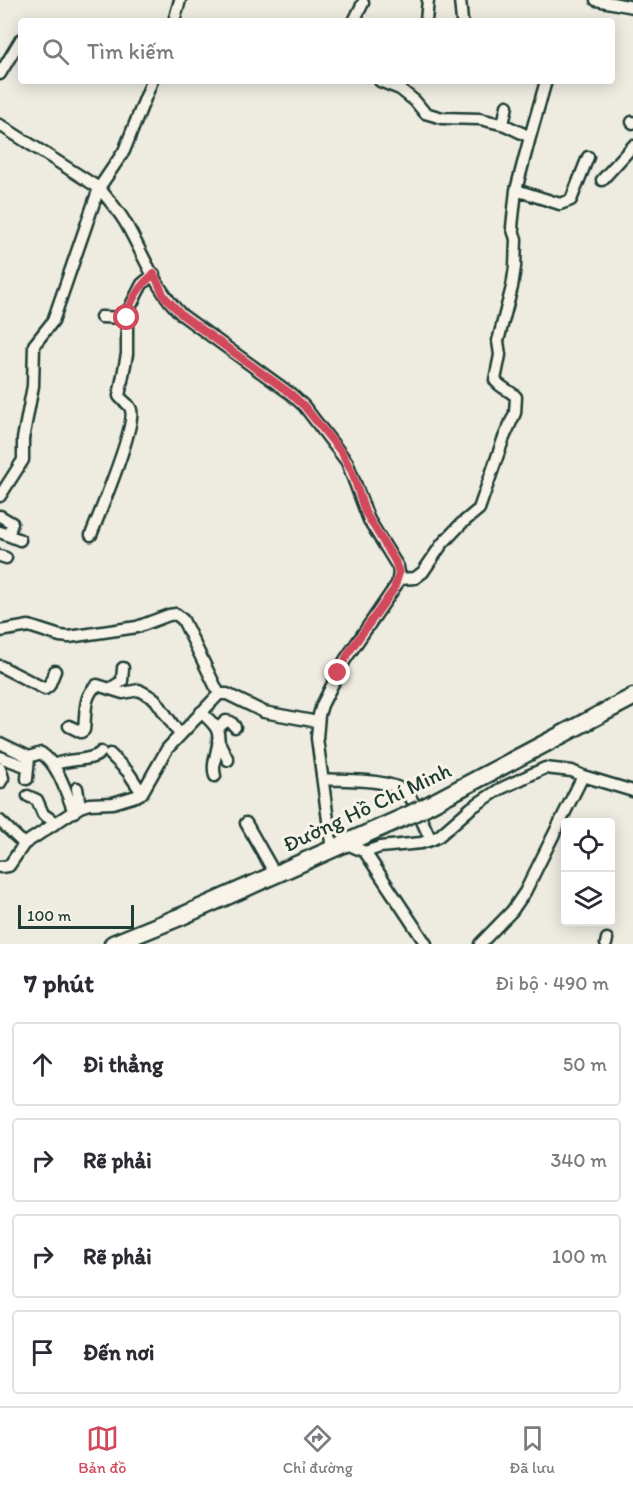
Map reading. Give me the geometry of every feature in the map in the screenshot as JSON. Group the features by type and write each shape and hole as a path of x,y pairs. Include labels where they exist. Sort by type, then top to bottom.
{"highway":[{"name":"Đường Hồ Chí Minh","path":"113,944 182,916 416,812 633,697"}],"street":[{"path":"175,18 180,0"},
{"path":"426,18 428,0"},
{"path":"460,0 462,18"},
{"path":"596,0 633,7"},
{"path":"356,18 363,3"},
{"path":"0,75 18,44"},
{"path":"0,496 26,466 27,409 33,386 33,348 53,321 99,188 124,151 151,84"},
{"path":"388,84 400,89 425,113 442,118 480,119 502,124 530,137"},
{"path":"399,579 415,579 423,572 442,544 479,509 515,413 516,397 495,380 500,356 498,341 515,267 516,239 512,227 516,190 545,84"},
{"path":"502,124 507,106"},
{"path":"1,128 99,188 123,220 164,296 182,315 291,394 316,419 347,462 369,520 398,567 399,579 394,589 345,660 322,705 318,722 317,738 322,778 339,847 365,852 387,845 421,843 431,840 439,836 471,808 500,789 545,768 572,771 583,777 633,791"},
{"path":"602,180 633,146"},
{"path":"516,190 560,204 571,200 588,157"},
{"path":"91,535 121,459 132,414 129,406 119,396 128,351 129,309 142,284 154,274"},
{"path":"101,317 127,318"},
{"path":"0,516 11,520 12,523 5,531 20,540"},
{"path":"0,631 29,626 69,637 137,627 176,614 183,620 219,694"},
{"path":"0,666 45,689 50,686 55,671"},
{"path":"110,689 122,681 123,668"},
{"path":"69,726 83,731 85,706 92,690 97,685 123,693 139,690 155,699 180,735"},
{"path":"0,867 9,866 24,844 77,810 89,804 113,803 142,793 165,753 219,694 227,694 260,711 318,722"},
{"path":"201,712 217,729 218,740 213,764 215,776"},
{"path":"217,729 226,721 231,722 235,727"},
{"path":"218,740 228,760"},
{"path":"0,746 28,768"},
{"path":"28,768 41,753 53,765 77,810"},
{"path":"53,765 62,761 94,758 105,753 128,772 142,793"},
{"path":"0,757 28,768"},
{"path":"0,768 3,778 0,783"},
{"path":"480,944 512,911 525,892 583,777"},
{"path":"322,778 376,782 396,786 409,795 431,840"},
{"path":"77,788 77,810"},
{"path":"28,796 37,800 44,814 56,823"},
{"path":"2,823 24,844"},
{"path":"1,837 2,823"},
{"path":"246,823 275,874"},
{"path":"365,852 426,944"}],"route":[{"path":"127,318 127,313 142,284 154,274 164,296 182,315 291,394 316,419 342,453 352,472 365,512 398,567 399,579 349,652 338,673"}]}
